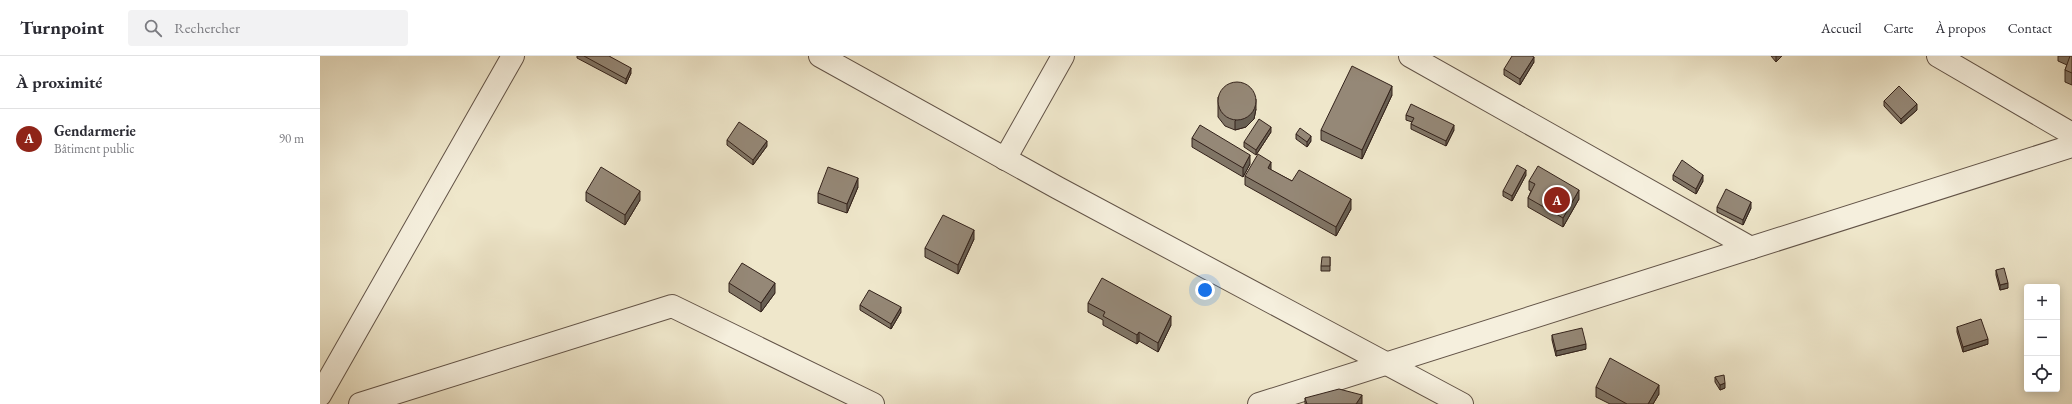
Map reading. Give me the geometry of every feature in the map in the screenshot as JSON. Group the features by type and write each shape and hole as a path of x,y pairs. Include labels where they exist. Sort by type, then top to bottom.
{"street":[{"path":"320,395 514,56"},
{"path":"820,56 1005,159 1462,404"},
{"path":"1005,159 1063,56"},
{"path":"1410,56 1751,248"},
{"path":"1938,56 2072,134"},
{"path":"1259,404 2072,146"},
{"path":"360,404 672,306 873,404"}],"building":[{"path":"584,56 609,56 631,68 626,79"},
{"path":"1512,56 1534,57 1520,79 1504,69"},
{"path":"2070,56 2072,56 2072,73 2065,70"},
{"path":"1352,66 1392,86 1362,150 1321,130"},
{"path":"1233,82 1241,82 1248,85 1253,90 1256,101 1253,112 1248,117 1241,120 1233,120 1226,117 1221,112 1218,105 1218,97 1221,90 1226,85"},
{"path":"1899,86 1917,104 1901,119 1884,101"},
{"path":"1411,104 1454,125 1446,141 1411,124 1414,118 1406,115"},
{"path":"1259,119 1271,127 1256,150 1244,142"},
{"path":"739,122 767,141 753,160 727,140"},
{"path":"1200,125 1250,155 1243,168 1192,138"},
{"path":"1300,128 1311,136 1307,142 1296,134"},
{"path":"1258,154 1271,162 1268,168 1292,181 1299,170 1351,199 1336,227 1245,176"},
{"path":"1682,160 1703,175 1696,189 1673,175"},
{"path":"1517,165 1526,170 1512,196 1503,191"},
{"path":"1538,166 1579,190 1563,218 1528,198 1535,184 1529,181"},
{"path":"601,167 640,191 625,215 586,192"},
{"path":"828,167 858,178 847,204 818,193"},
{"path":"1726,189 1751,202 1743,220 1717,207"},
{"path":"943,215 974,230 958,265 925,248"},
{"path":"1322,257 1330,257 1330,266 1321,266"},
{"path":"742,263 775,283 761,303 729,283"},
{"path":"2004,268 2008,283 2000,285 1996,270"},
{"path":"1102,278 1171,316 1158,343 1139,332 1137,335 1103,316 1105,312 1088,303"},
{"path":"869,290 901,307 891,324 860,305"},
{"path":"1981,319 1988,339 1963,347 1957,327"},
{"path":"1582,328 1586,344 1556,351 1552,335"},
{"path":"1610,358 1659,385 1648,404 1627,404 1596,387"},
{"path":"1724,375 1725,383 1720,385 1715,377"},
{"path":"1339,389 1362,395 1356,404 1307,404 1305,398"}],"place":[{"name":"Gendarmerie","path":"1557,200"}]}
